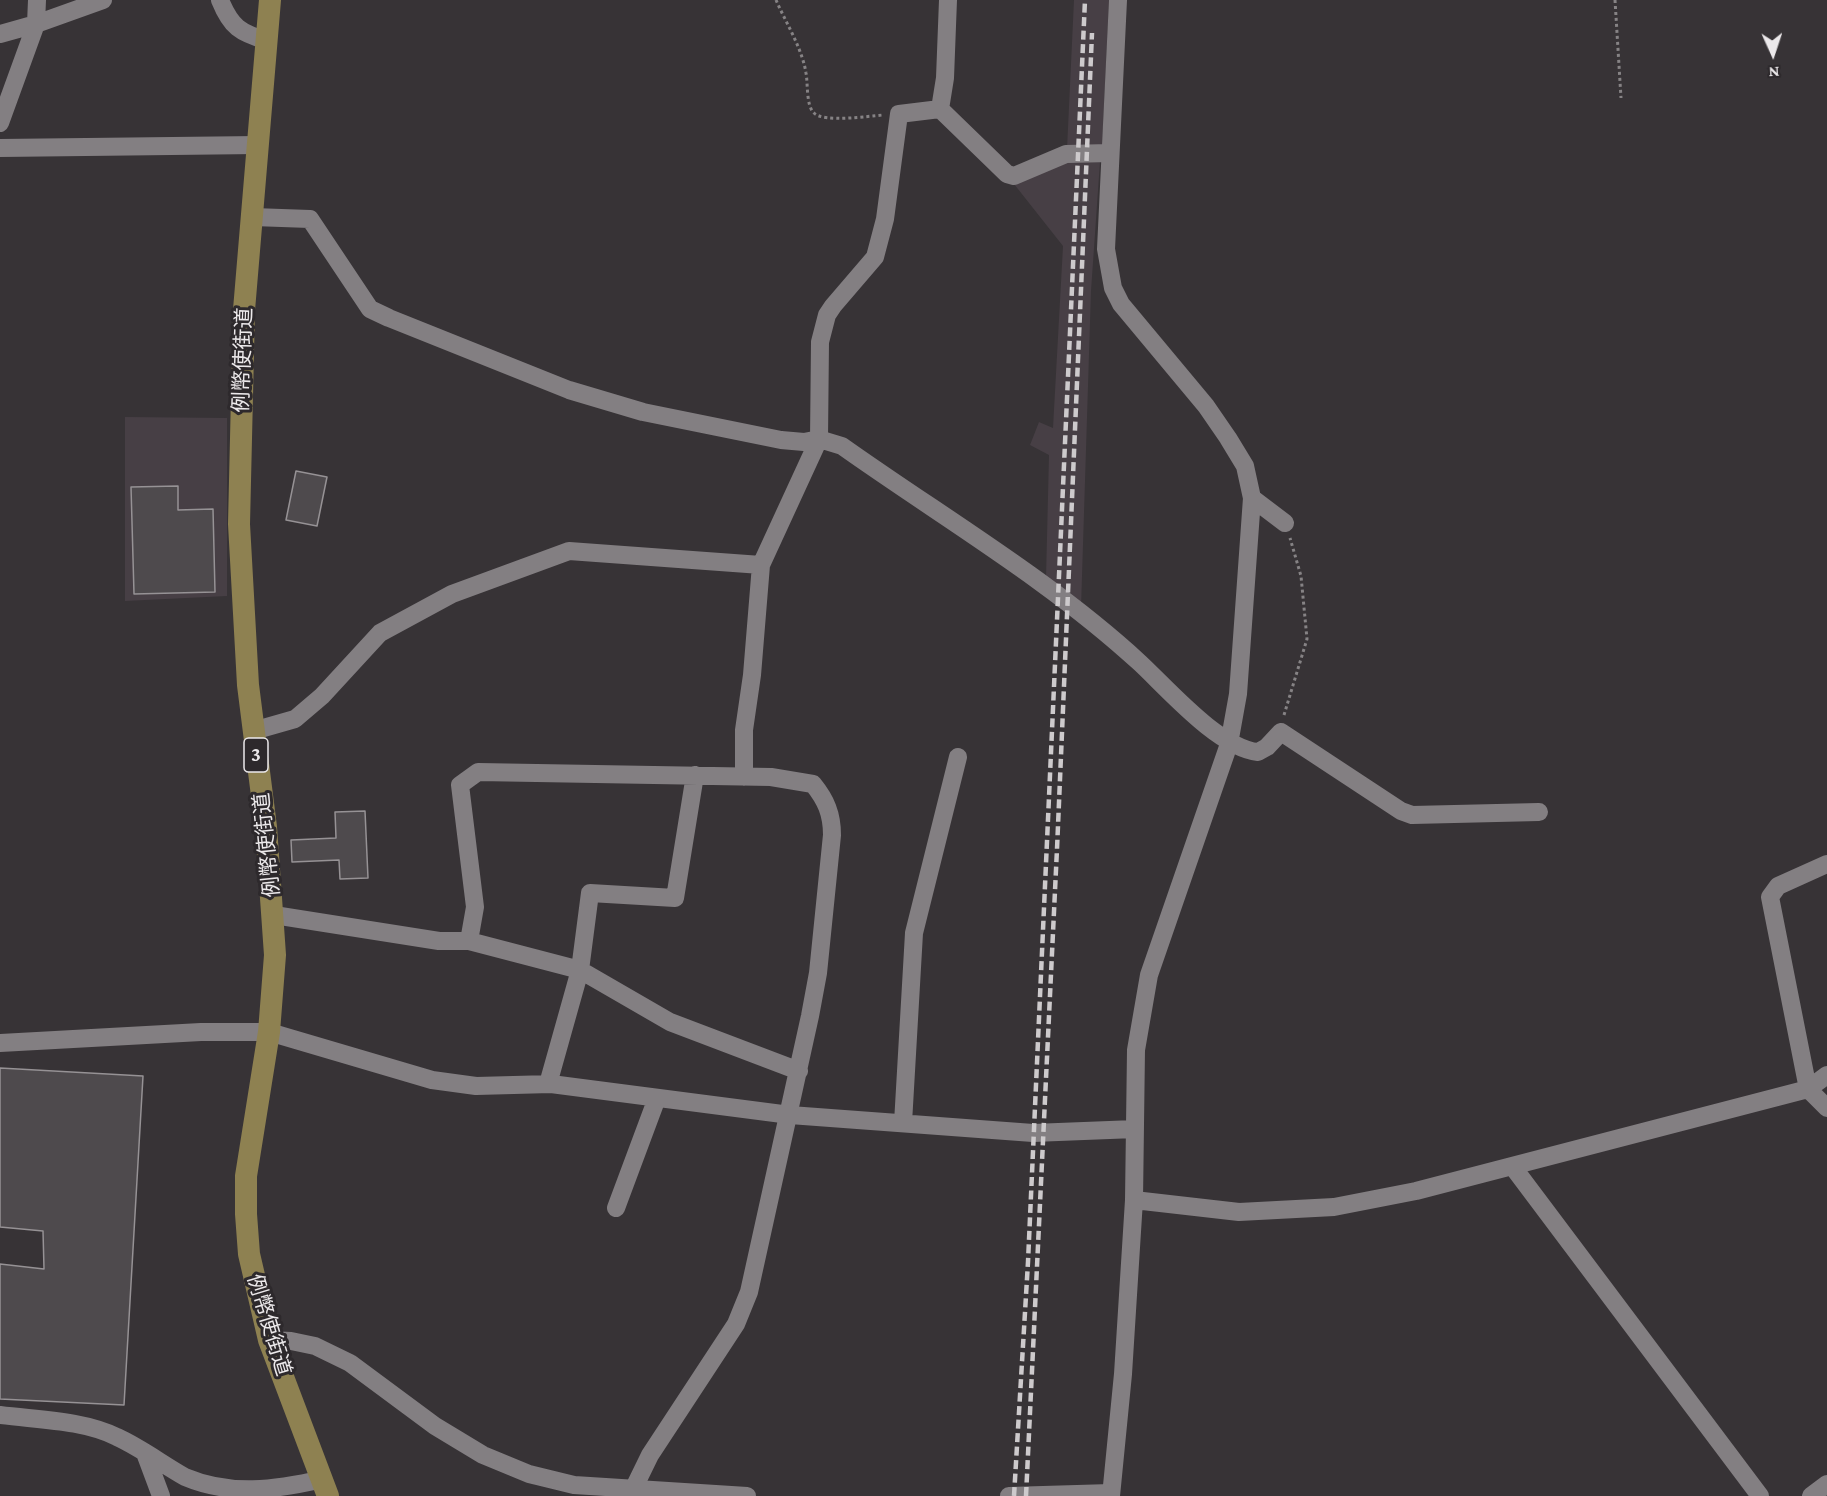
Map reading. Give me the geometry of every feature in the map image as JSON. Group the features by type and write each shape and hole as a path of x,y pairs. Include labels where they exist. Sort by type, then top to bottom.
{"main road":[{"name":"例幣使街道","path":"270,0 242,355 239,524 253,731 266,827 274,915 275,956 269,1032 246,1176 246,1214 249,1254 269,1340 326,1488"}],"street":[{"path":"0,123 36,24 37,0"},
{"path":"0,34 103,0"},
{"path":"220,0 227,17 244,34 268,41"},
{"path":"940,110 945,78 948,0"},
{"path":"1009,1496 1111,1495 1123,1374 1134,1200 1136,1050 1149,975 1229,744 1238,694 1252,498 1245,466 1206,406 1121,304 1113,288 1106,249 1118,0"},
{"path":"744,777 744,730 752,675 761,565 819,439 820,342 827,315 875,257 885,219 899,114 940,110 1007,174 1014,176 1066,154 1110,153"},
{"path":"0,148 258,145"},
{"path":"253,217 310,219 370,309 558,386 643,412 781,440 804,442 819,439 842,446 1066,602 1121,645 1229,744 1258,752 1267,747 1281,732 1401,811 1412,815 1539,812"},
{"path":"1252,498 1285,523"},
{"path":"253,731 295,719 322,696 381,633 452,594 569,551 761,565"},
{"path":"903,1123 914,933 958,757"},
{"path":"469,941 475,908 460,785 478,772 744,777 813,784 832,816 829,879 818,973 790,1115 752,1282 736,1324 670,1424 631,1492"},
{"path":"548,1084 580,970 590,893 675,898 695,776"},
{"path":"1827,864 1778,886 1770,897 1808,1089 1827,1108"},
{"path":"274,915 439,941 469,941 580,970 670,1022 799,1071"},
{"path":"0,1042 201,1032 269,1032 432,1080 476,1086 548,1084 790,1115 1020,1132 1053,1133 1134,1129"},
{"path":"1134,1200 1239,1212 1334,1207 1416,1191 1513,1167 1808,1089 1827,1075"},
{"path":"616,1209 657,1098"},
{"path":"1513,1167 1760,1496"},
{"path":"269,1340 315,1346 350,1363 435,1426 483,1455 529,1474 574,1485 631,1492 747,1496"},
{"path":"0,1415 85,1426 116,1436 188,1478 229,1493 326,1488"},
{"path":"145,1453 161,1496"},
{"path":"1811,1496 1827,1484"}],"path":[{"path":"777,0 805,65 810,105 814,113 821,117 836,118 899,114"},
{"path":"1615,0 1622,98"},
{"path":"1281,732 1306,639 1300,576 1285,523"}],"shaded area":[{"path":"1074,0 1109,0 1102,148 1067,149"},
{"path":"1054,162 1100,162 1091,291 1081,608 1046,578 1049,455 1030,445 1039,422 1053,428 1063,246 1014,184"},
{"path":"125,417 227,418 227,596 125,601"}],"building":[{"path":"296,471 327,477 317,526 286,520"},
{"path":"178,486 178,510 213,509 215,592 134,594 131,487"},
{"path":"365,811 368,878 340,879 339,860 292,862 291,840 336,838 335,812"},
{"path":"0,1068 143,1076 124,1405 0,1399 0,1264 44,1269 43,1231 0,1227"}],"railway":[{"path":"1014,1496 1028,1262 1085,0"},
{"path":"1026,1496 1057,849 1092,33"}]}
